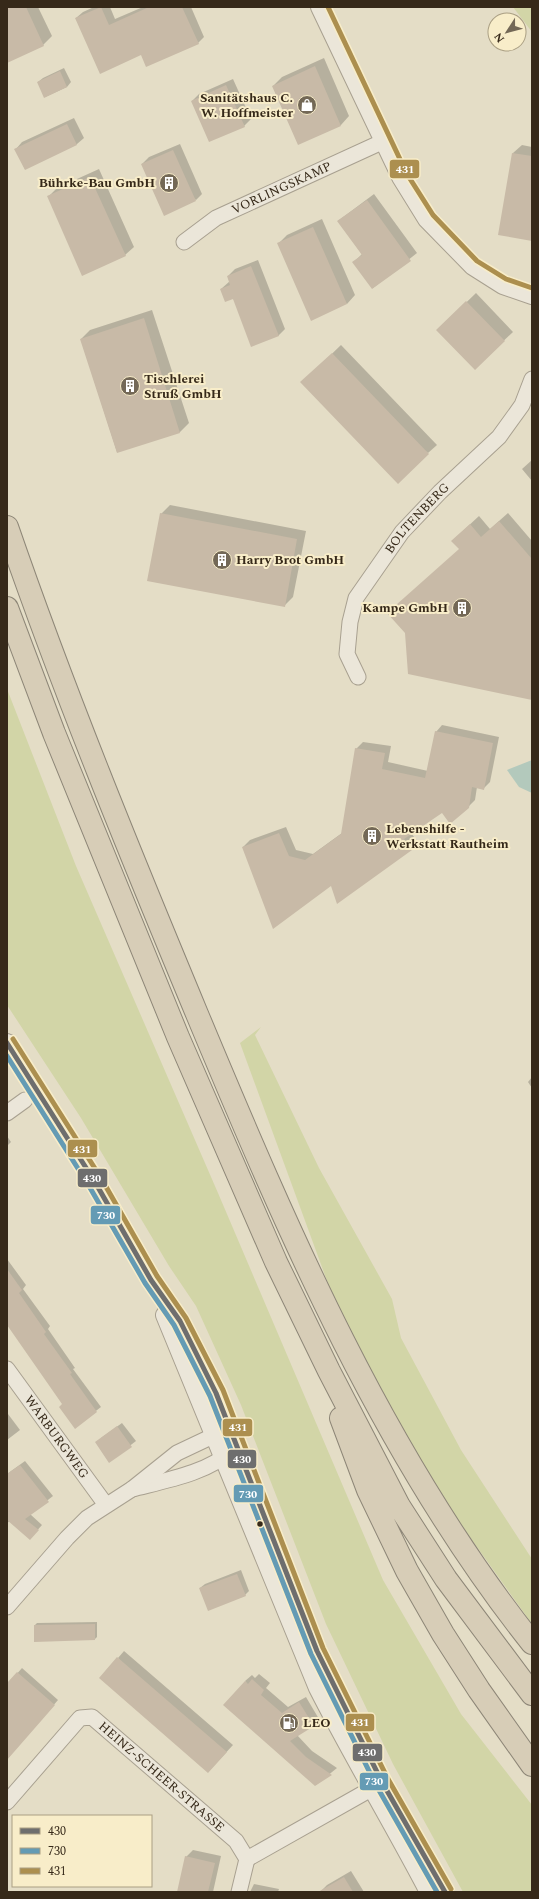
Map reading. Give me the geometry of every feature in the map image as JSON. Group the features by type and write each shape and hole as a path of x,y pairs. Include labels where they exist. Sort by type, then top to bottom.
{"highway":[{"path":"7,528 79,724 136,867 244,1126 301,1250 380,1410 425,1488 474,1563 532,1643"},
{"path":"7,608 54,733 178,1037 276,1262 329,1371 399,1506 446,1579 532,1694"},
{"path":"329,1371 344,1431 368,1490 407,1571 443,1634 475,1684 532,1765"}],"street":[{"path":"320,7 414,201 427,219 442,237 464,258 487,276 503,285 532,295"},
{"name":"VORLINGSKAMP","path":"184,242 216,218 384,141"},
{"name":"BOLTENBERG","path":"358,677 347,654 350,622 356,598 402,532 440,492 499,438 522,405 532,379"},
{"path":"7,1043 95,1182 151,1280 180,1321 216,1393 317,1651 382,1782 445,1892"},
{"path":"7,1113 25,1100"},
{"path":"151,1280 279,1596 318,1688 371,1789 404,1844 429,1892"},
{"name":"WARBURGWEG","path":"7,1369 106,1505"},
{"path":"7,1607 67,1538 87,1518 132,1489 176,1453 215,1435 237,1445"},
{"path":"132,1489 181,1476 224,1458 237,1445"},
{"name":"HEINZ-SCHEER-STRASSE","path":"7,1802 80,1718 92,1717 236,1840 247,1859"},
{"path":"239,1892 247,1859 371,1789"}],"green space":[{"path":"513,7 532,7 532,32 527,25 527,12 517,12"},
{"path":"7,689 76,866 218,1193 383,1580 461,1714 532,1805 532,1892 463,1892 393,1764 326,1624 241,1405 196,1306 169,1266 81,1118 7,1005"},
{"path":"261,1027 255,1035 319,1168 392,1299 401,1338 461,1450 532,1559 532,1624 457,1519 389,1407 330,1289 240,1043"}],"shaded area":[{"path":"532,760 532,793 519,787 507,770"}],"building":[{"path":"7,7 26,7 44,46 7,63"},
{"path":"101,7 109,25 149,7 182,7 199,44 146,67 141,55 100,74 75,18"},
{"name":"Sanitätshaus C. W. Hoffmeister","path":"315,66 341,126 298,145 272,86"},
{"path":"60,71 67,87 44,98 37,82"},
{"path":"226,85 245,127 209,142 191,101"},
{"path":"67,124 77,145 25,170 14,149"},
{"name":"Bührke-Bau GmbH","path":"173,150 196,201 164,216 141,164"},
{"path":"512,153 532,156 532,241 498,235"},
{"path":"90,177 126,256 82,276 47,196"},
{"path":"367,200 411,261 372,289 352,262 362,255 337,221"},
{"path":"313,227 347,304 311,321 277,243"},
{"path":"251,266 279,336 251,347 233,299 225,302 220,289 230,285 227,276"},
{"path":"466,301 505,341 475,370 436,330"},
{"name":"Tischlerei Struß GmbH","path":"144,318 180,433 117,453 80,339"},
{"path":"332,353 429,454 398,484 300,382"},
{"name":"Harry Brot GmbH","path":"160,513 297,539 285,607 147,581"},
{"name":"Kampe GmbH","path":"499,521 532,559 532,700 408,674 405,633 387,613 459,549 451,541 470,524 481,537"},
{"name":"Lebenshilfe - Werkstatt Rautheim","path":"435,731 493,743 484,790 472,787 469,808 450,824 442,813 404,839 412,850 337,904 331,886 273,929 242,847 279,833 289,856 305,860 341,834 355,748 385,753 382,769 425,778"},
{"path":"7,1269 22,1290 19,1293 46,1332 44,1334 72,1373 70,1374 97,1412 75,1429 59,1407 62,1404 7,1325"},
{"path":"117,1426 132,1447 109,1463 95,1442"},
{"path":"20,1465 49,1502 25,1519 39,1530 30,1540 7,1520 7,1474"},
{"path":"237,1574 246,1596 208,1611 199,1588"},
{"path":"95,1624 95,1640 34,1642 34,1625"},
{"path":"117,1657 227,1752 208,1773 99,1678"},
{"path":"17,1672 55,1705 7,1760 7,1683"},
{"path":"252,1679 264,1690 261,1695 282,1713 299,1702 314,1726 290,1741 306,1757 332,1775 315,1786 223,1705 245,1681 248,1684"},
{"path":"185,1856 215,1863 208,1892 177,1892"},
{"path":"344,1877 353,1892 318,1892"}],"transit line":[{"name":"431","path":"328,7 407,174 433,215 477,261 506,279 532,288"},
{"name":"431","path":"13,1039 101,1178 157,1276 186,1318 223,1390 323,1648 388,1779 451,1889"},
{"name":"430","path":"7,1043 95,1182 151,1280 180,1321 216,1393 317,1651 382,1782 445,1892"},
{"name":"730","path":"7,1056 89,1186 145,1283 174,1325 210,1396 311,1654 376,1785 437,1892"}],"place":[{"name":"Sanitätshaus C. W. Hoffmeister","path":"307,105"},
{"name":"Bührke-Bau GmbH","path":"169,183"},
{"name":"Tischlerei Struß GmbH","path":"130,386"},
{"name":"Harry Brot GmbH","path":"222,560"},
{"name":"Kampe GmbH","path":"462,608"},
{"name":"Lebenshilfe - Werkstatt Rautheim","path":"372,836"},
{"name":"LEO","path":"289,1723"}]}
